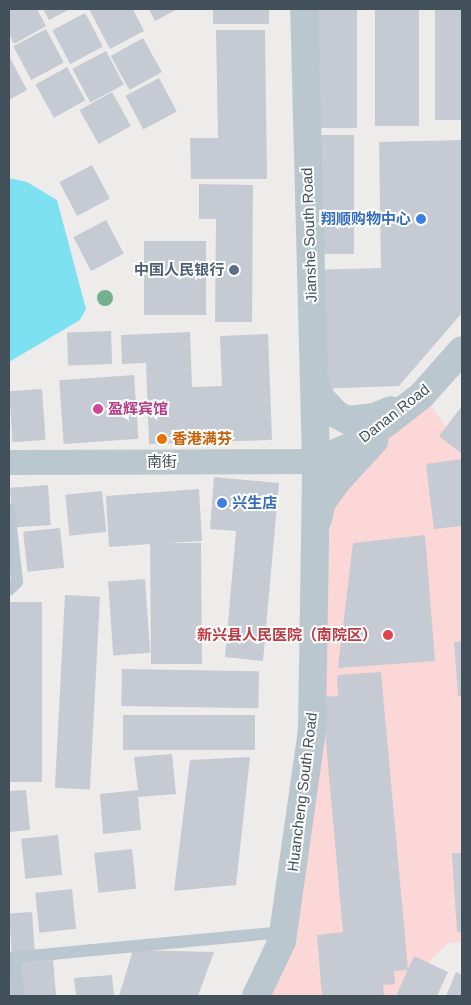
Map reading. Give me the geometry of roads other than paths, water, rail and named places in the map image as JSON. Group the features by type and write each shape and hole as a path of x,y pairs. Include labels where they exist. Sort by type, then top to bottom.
{"street":[{"name":"Jianshe South Road","path":"304,9 316,462"},
{"name":"Danan Road","path":"316,462 354,445 422,395 462,350"},
{"path":"314,380 321,398 336,414 348,420 374,417 422,395"},
{"path":"314,540 322,502 339,479 422,395"},
{"name":"南街","path":"9,462 316,462"},
{"name":"Huancheng South Road","path":"256,996 284,932 312,730 316,462"}],"lane":[{"path":"9,509 17,582 9,590"},
{"path":"18,996 12,958 284,932"}],"water":[{"path":"9,178 27,182 57,200 86,309 80,320 9,362"}],"place":[{"name":"翔顺购物中心","path":"421,219"},
{"name":"中国人民银行","path":"234,270"},
{"name":"盈辉宾馆","path":"98,409"},
{"name":"香港满芬","path":"162,439"},
{"name":"兴生店","path":"222,503"},
{"name":"新兴县人民医院（南院区）","path":"388,635"}]}
